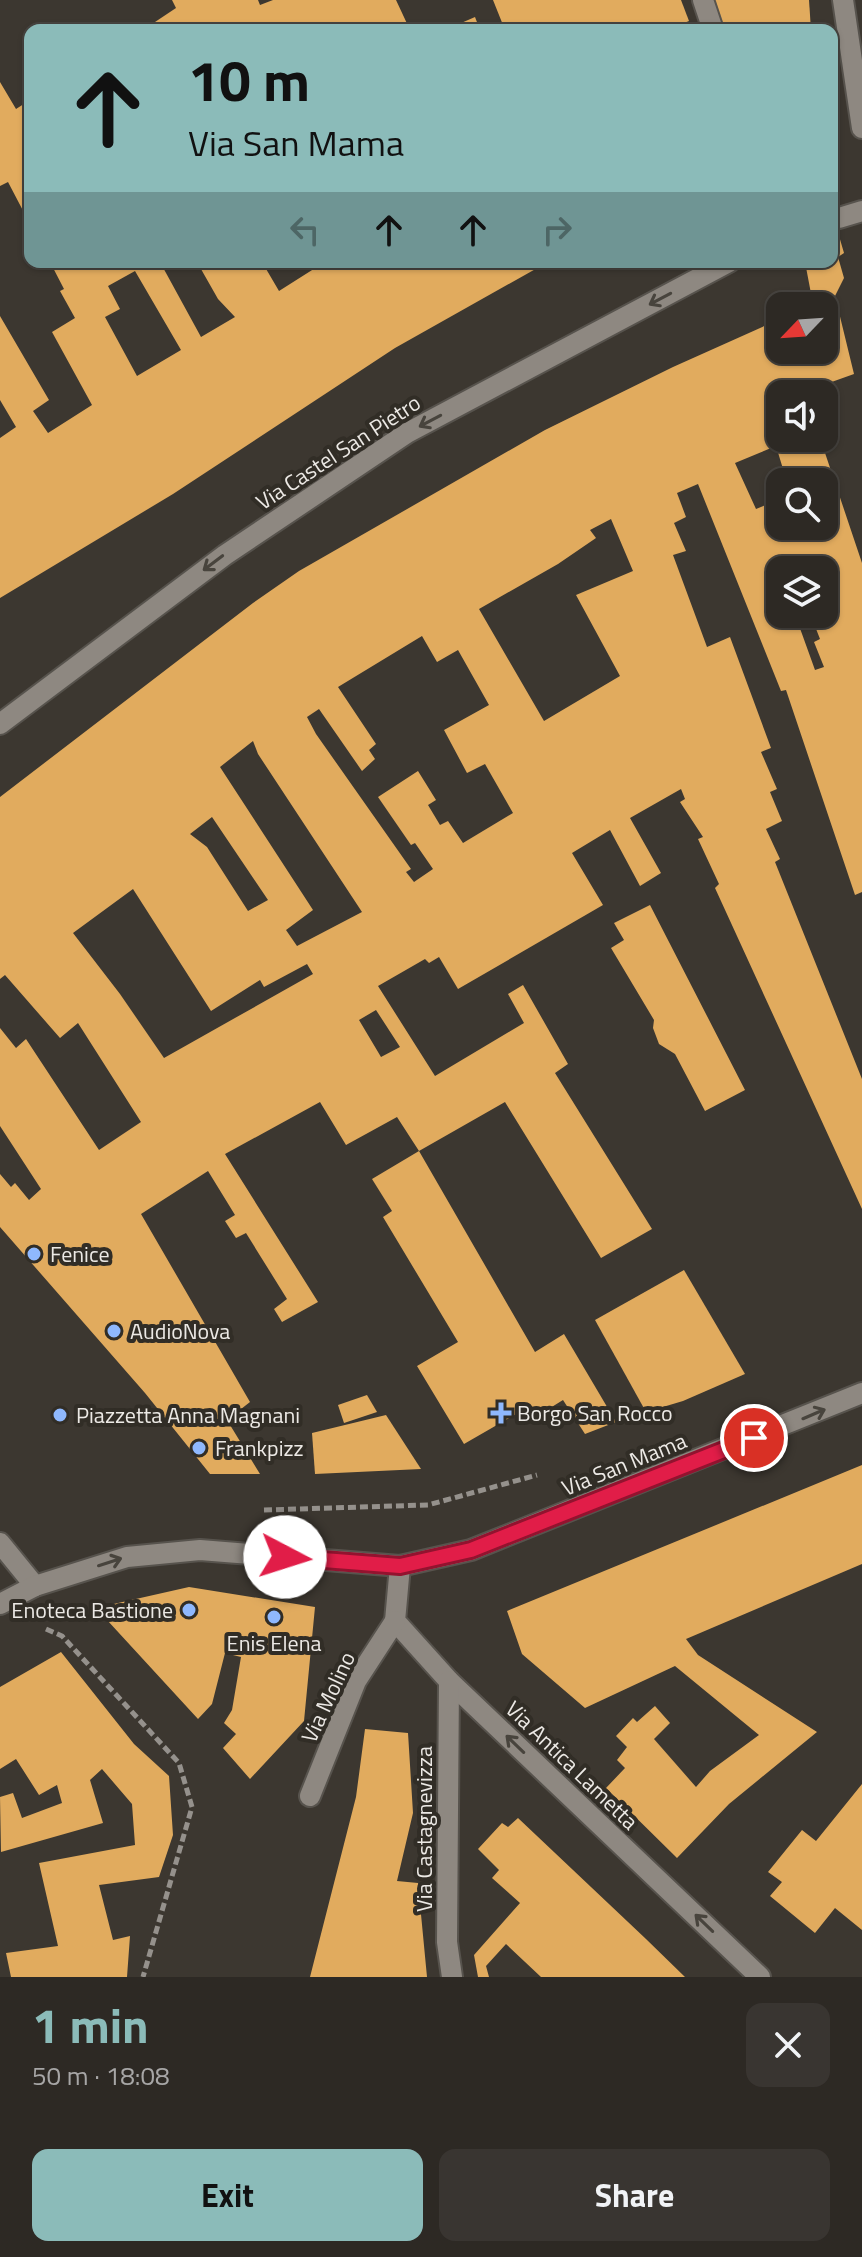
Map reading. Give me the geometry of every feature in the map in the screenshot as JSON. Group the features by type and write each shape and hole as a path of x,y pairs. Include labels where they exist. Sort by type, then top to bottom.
{"street":[{"path":"703,0 711,24"},
{"path":"843,0 862,128"},
{"path":"839,218 862,211"},
{"name":"Via Castel San Pietro","path":"0,724 225,555 407,433 718,268"},
{"name":"Via San Mama","path":"0,1604 35,1586 127,1557 200,1550 400,1566 471,1550 862,1393"},
{"path":"0,1543 35,1586"},
{"path":"395,1621 400,1566"},
{"name":"Via Antica Lametta","path":"395,1621 449,1681 760,1977"},
{"name":"Via Molino","path":"310,1796 356,1681 395,1621"},
{"name":"Via Castagnevizza","path":"449,1681 447,1942 452,1977"}],"path":[{"path":"260,1510 428,1505 545,1473"},
{"path":"38,1625 62,1636 179,1763 192,1807 143,1977"}],"building":[{"path":"172,0 258,0 260,5 273,0 396,0 407,24 152,24 176,8"},
{"path":"493,0 681,0 689,21 682,24 503,24"},
{"path":"712,0 809,0 811,24 719,24"},
{"path":"475,17 478,24 459,24"},
{"path":"0,82 16,109 24,104 24,213 8,182 0,186"},
{"path":"838,232 844,253 838,257"},
{"path":"838,257 844,278 837,292 811,292 806,268 838,268"},
{"path":"53,268 163,268 201,337 235,317 218,299 200,268 266,268 279,291 315,268 537,268 395,348 173,494 0,598 0,438 16,427 0,400 0,316 49,400 33,411 48,433 92,405 52,332 75,318 60,291 64,289","holes":["135,271 181,350 137,376 105,317 120,309 108,286"]},
{"path":"838,308 854,374 837,380 766,380 766,450 735,463 756,509 766,505 766,540 838,540 838,492 862,563 862,892 855,895 786,690 781,691 698,484 677,493 686,517 674,523 686,551 673,555 707,647 730,637 771,748 761,752 777,789 770,792 782,821 766,829 780,859 775,862 862,1079 862,1209 715,888 719,884 698,839 703,837 680,802 685,799 681,789 630,818 661,873 640,886 610,830 572,853 603,905 458,989 439,957 429,963 425,959 378,986 435,1076 524,1023 508,994 523,985 568,1064 555,1073 652,1229 601,1258 505,1102 419,1151 397,1117 346,1145 320,1102 225,1154 318,1302 282,1322 274,1309 287,1299 246,1233 236,1238 225,1221 235,1215 208,1171 141,1214 250,1402 227,1420 260,1474 210,1474 145,1393 0,1227 0,1174 11,1187 15,1183 29,1200 41,1189 0,1126 0,1028 16,1048 26,1039 99,1150 141,1122 78,1023 60,1038 5,975 0,979 0,797 299,571 545,430 766,325 766,364 838,364","holes":["611,519 633,571 576,595 620,676 544,721 479,609 558,564 596,538 590,530","422,636 437,662 458,650 489,705 444,730 467,773 485,764 513,813 463,843 448,821 440,825 428,805 436,800 418,771 378,797 411,845 415,843 433,869 414,882 406,872 411,869 307,717 319,709 362,771 375,759 369,750 376,744 338,687","253,741 258,754 362,912 297,946 286,930 313,910 220,767","212,817 268,900 248,911 207,847 190,834","133,889 211,1011 260,980 264,987 307,964 313,974 164,1058 73,933","376,1010 400,1047 381,1057 359,1020"]},
{"path":"778,452 825,452 830,468 783,468"},
{"path":"650,905 745,1090 705,1111 675,1054 659,1044 653,1028 654,1020 611,948 624,940 614,923"},
{"path":"419,1151 535,1352 564,1334 616,1422 585,1434 563,1400 526,1423 518,1413 464,1444 417,1366 458,1342 383,1217 392,1211 372,1179"},
{"path":"684,1270 745,1374 683,1401 646,1412 595,1320"},
{"path":"367,1395 377,1412 344,1423 338,1405"},
{"path":"386,1415 421,1469 315,1474 312,1433"},
{"path":"862,1465 862,1564 686,1639 698,1655 817,1732 729,1804 677,1858 606,1788 625,1768 617,1760 627,1747 616,1736 633,1718 637,1722 655,1706 670,1723 654,1739 696,1787 710,1771 759,1735 675,1666 585,1708 522,1654 507,1611"},
{"path":"189,1587 315,1607 304,1721 250,1779 223,1748 236,1734 224,1723 232,1710 241,1657 225,1653 212,1704 198,1719 96,1608"},
{"path":"61,1652 134,1744 169,1776 173,1835 159,1877 99,1885 113,1940 130,1936 127,1977 11,1977 6,1953 58,1946 39,1863 135,1845 132,1804 102,1769 90,1780 103,1823 1,1852 0,1797 13,1793 22,1818 62,1803 57,1785 39,1795 16,1759 0,1769 0,1687"},
{"path":"365,1729 408,1733 413,1813 397,1881 418,1883 427,1977 310,1977 356,1797"},
{"path":"862,1784 862,1930 835,1908 815,1933 770,1896 782,1882 768,1872 802,1830 816,1841"},
{"path":"518,1818 685,1977 541,1977 506,1944 486,1966 489,1977 478,1977 474,1955 520,1903 492,1878 499,1870 478,1849 502,1823 508,1827"}],"place":[{"name":"Fenice","path":"34,1254"},
{"name":"AudioNova","path":"114,1331"},
{"name":"Borgo San Rocco","path":"501,1413"},
{"name":"Piazzetta Anna Magnani","path":"60,1415"},
{"name":"Frankpizz","path":"199,1448"},
{"name":"Enoteca Bastione","path":"189,1610"},
{"name":"Enis Elena","path":"274,1617"}],"route":[{"path":"285,1557 400,1566 471,1550 754,1438"}]}
